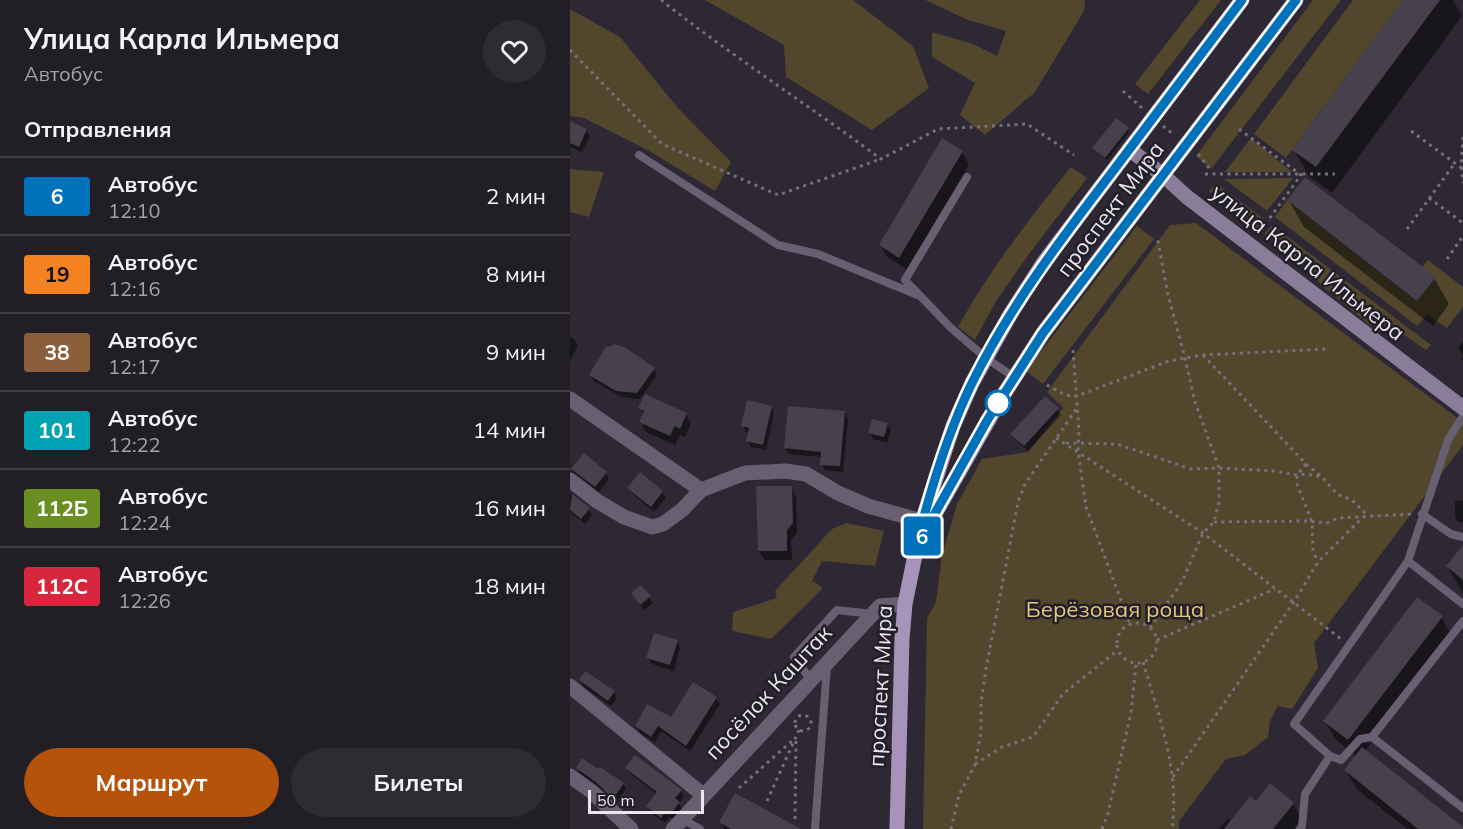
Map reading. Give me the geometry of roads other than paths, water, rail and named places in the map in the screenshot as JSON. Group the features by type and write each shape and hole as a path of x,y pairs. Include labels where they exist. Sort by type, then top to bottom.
{"main road":[{"name":"проспект Мира","path":"897,829 905,604 922,521 953,426 986,358 1011,313 1044,262 1242,0"},
{"name":"проспект Мира","path":"916,547 977,438 1043,333 1296,0"}],"street":[{"name":"улица Карла Ильмера","path":"1129,149 1463,408"},
{"path":"570,399 701,490"},
{"path":"570,480 597,501 624,517 652,526 663,524 682,510 701,490 745,472 785,471 806,474 838,493 867,506 922,521"},
{"name":"посёлок Каштак","path":"678,824 880,606 905,604"},
{"path":"570,686 703,795"},
{"path":"570,776 591,791 631,829"}],"lane":[{"path":"639,155 778,244 818,254 920,296"},
{"path":"967,177 905,280 951,328 986,358 1014,377"},
{"path":"1463,416 1449,440 1422,513 1408,561 1294,724 1330,756 1341,760 1360,739 1372,737 1463,621"},
{"path":"1422,513 1451,534 1463,537"},
{"path":"1408,561 1463,604"},
{"path":"811,680 794,657 837,610 872,614"},
{"path":"815,829 827,663"},
{"path":"1372,737 1463,808"},
{"path":"1300,829 1305,794 1330,756"},
{"path":"678,824 700,829"}],"park label":[{"name":"Берёзовая роща","path":"1115,609"}]}
